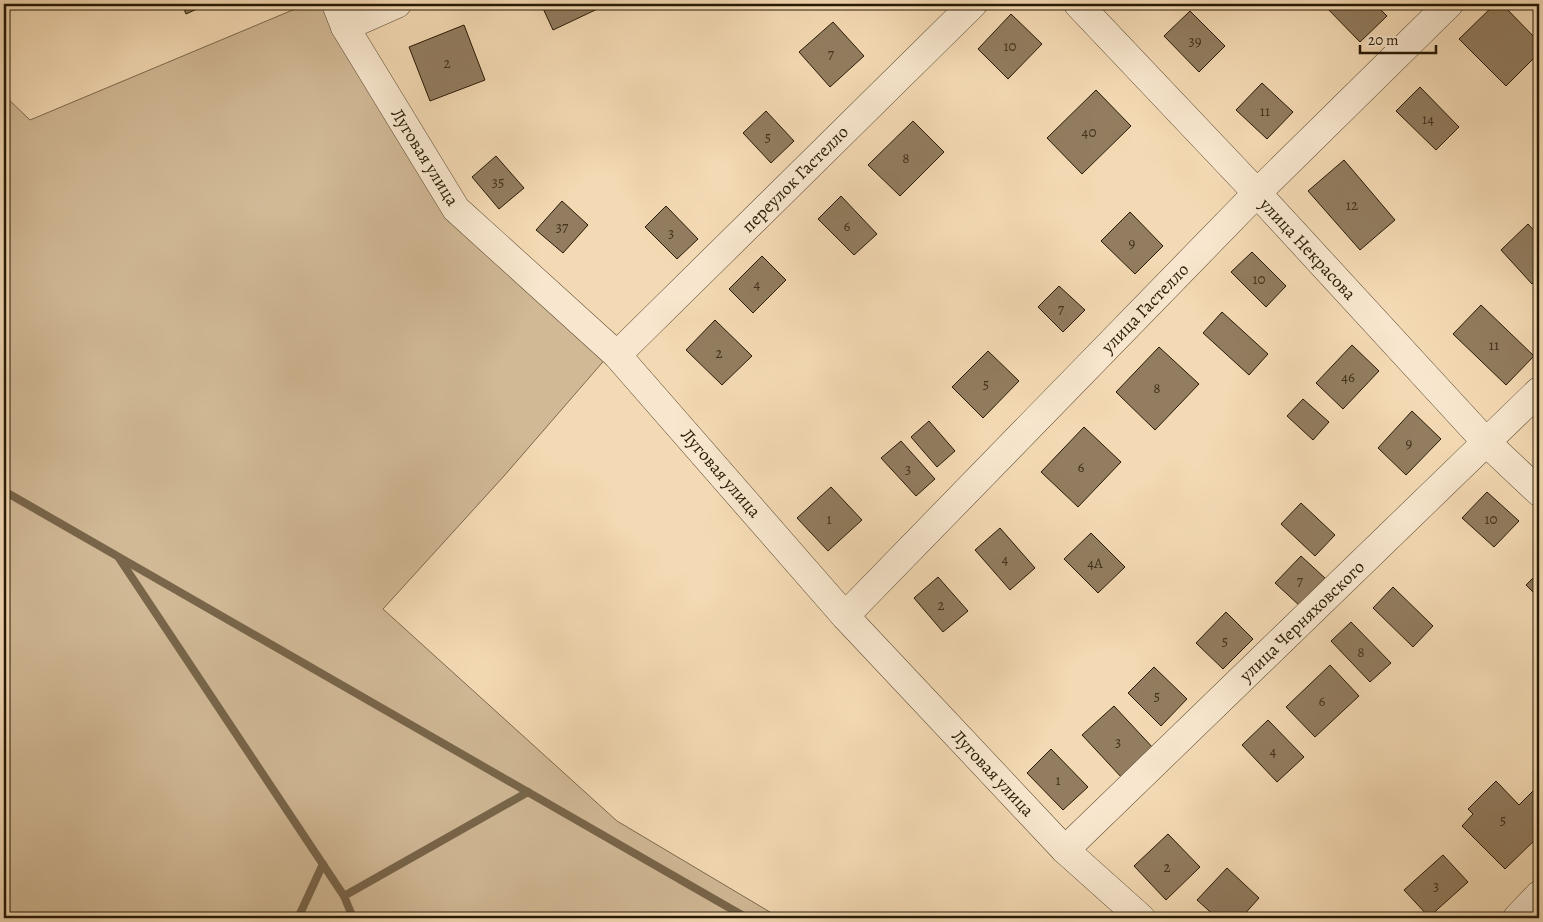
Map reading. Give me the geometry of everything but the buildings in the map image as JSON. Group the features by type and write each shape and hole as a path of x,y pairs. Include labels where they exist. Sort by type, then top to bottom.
{"street":[{"path":"340,15 397,4"},
{"name":"переулок Гастелло","path":"616,354 973,4"},
{"name":"улица Некрасова","path":"1078,4 1257,193 1487,443 1539,492"},
{"name":"улица Гастелло","path":"845,616 1257,193 1449,4"},
{"name":"Луговая улица","path":"340,15 456,208 616,354 845,616 1064,850 1141,918"},
{"name":"улица Черняховского","path":"1064,850 1539,391"},
{"path":"1517,918 1539,896"}],"shaded area":[{"path":"307,4 326,4 450,215 608,356 504,476 383,609 617,821 780,918 4,918 4,95 30,120"}],"waterway":[{"path":"4,491 747,918"},
{"path":"119,558 344,896 353,918"},
{"path":"344,896 528,792"},
{"path":"298,918 323,864"}]}
